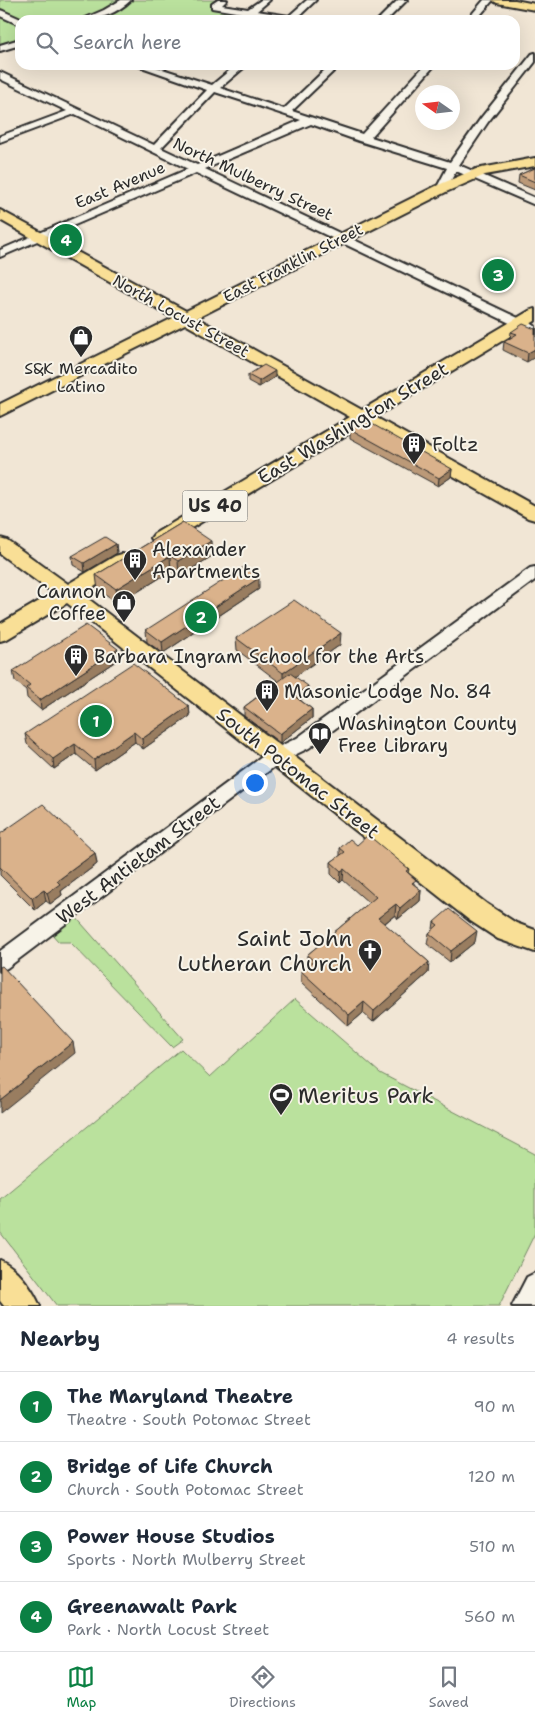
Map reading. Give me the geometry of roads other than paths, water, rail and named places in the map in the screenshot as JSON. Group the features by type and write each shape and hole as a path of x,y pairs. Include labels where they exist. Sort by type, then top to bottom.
{"main road":[{"path":"497,0 535,7"},
{"name":"East Franklin Street","path":"0,412 441,189 475,174 500,167 535,162"},
{"name":"North Locust Street","path":"0,214 535,514"},
{"name":"East Washington Street","path":"68,594 535,314"},
{"name":"South Potomac Street","path":"0,544 68,594 478,912 507,931 535,941"},
{"name":"US 40","path":"0,634 68,594"},
{"path":"0,1276 24,1306"}],"street":[{"path":"99,15 127,0"},
{"path":"223,0 215,6 264,15"},
{"path":"249,12 266,0"},
{"path":"296,15 312,0"},
{"path":"387,15 403,0"},
{"path":"476,15 489,0"},
{"path":"0,13 15,20"},
{"path":"1,48 15,44"},
{"path":"441,189 451,167 535,56"},
{"path":"157,70 363,139 475,174 535,202"},
{"path":"154,150 214,88 236,70"},
{"path":"285,113 330,70"},
{"path":"363,139 425,70"},
{"name":"North Mulberry Street","path":"0,75 535,331"},
{"path":"0,90 18,83"},
{"path":"0,138 75,111"},
{"name":"East Avenue","path":"0,254 308,120"},
{"name":"West Antietam Street","path":"0,962 276,756 303,743 535,572"},
{"path":"524,1306 535,1285"}],"place":[{"name":"Greenawalt Park","path":"66,240"},
{"name":"Power House Studios","path":"498,275"},
{"name":"S&K Mercadito Latino","path":"81,358"},
{"name":"Foltz","path":"414,465"},
{"name":"Alexander Apartments","path":"135,581"},
{"name":"Bridge of Life Church","path":"201,617"},
{"name":"Cannon Coffee","path":"124,623"},
{"name":"Barbara Ingram School for the Arts","path":"76,677"},
{"name":"Masonic Lodge No. 84","path":"267,712"},
{"name":"The Maryland Theatre","path":"96,721"},
{"name":"Washington County Free Library","path":"320,755"},
{"name":"Saint John Lutheran Church","path":"370,972"},
{"name":"Meritus Park","path":"281,1116"}]}
